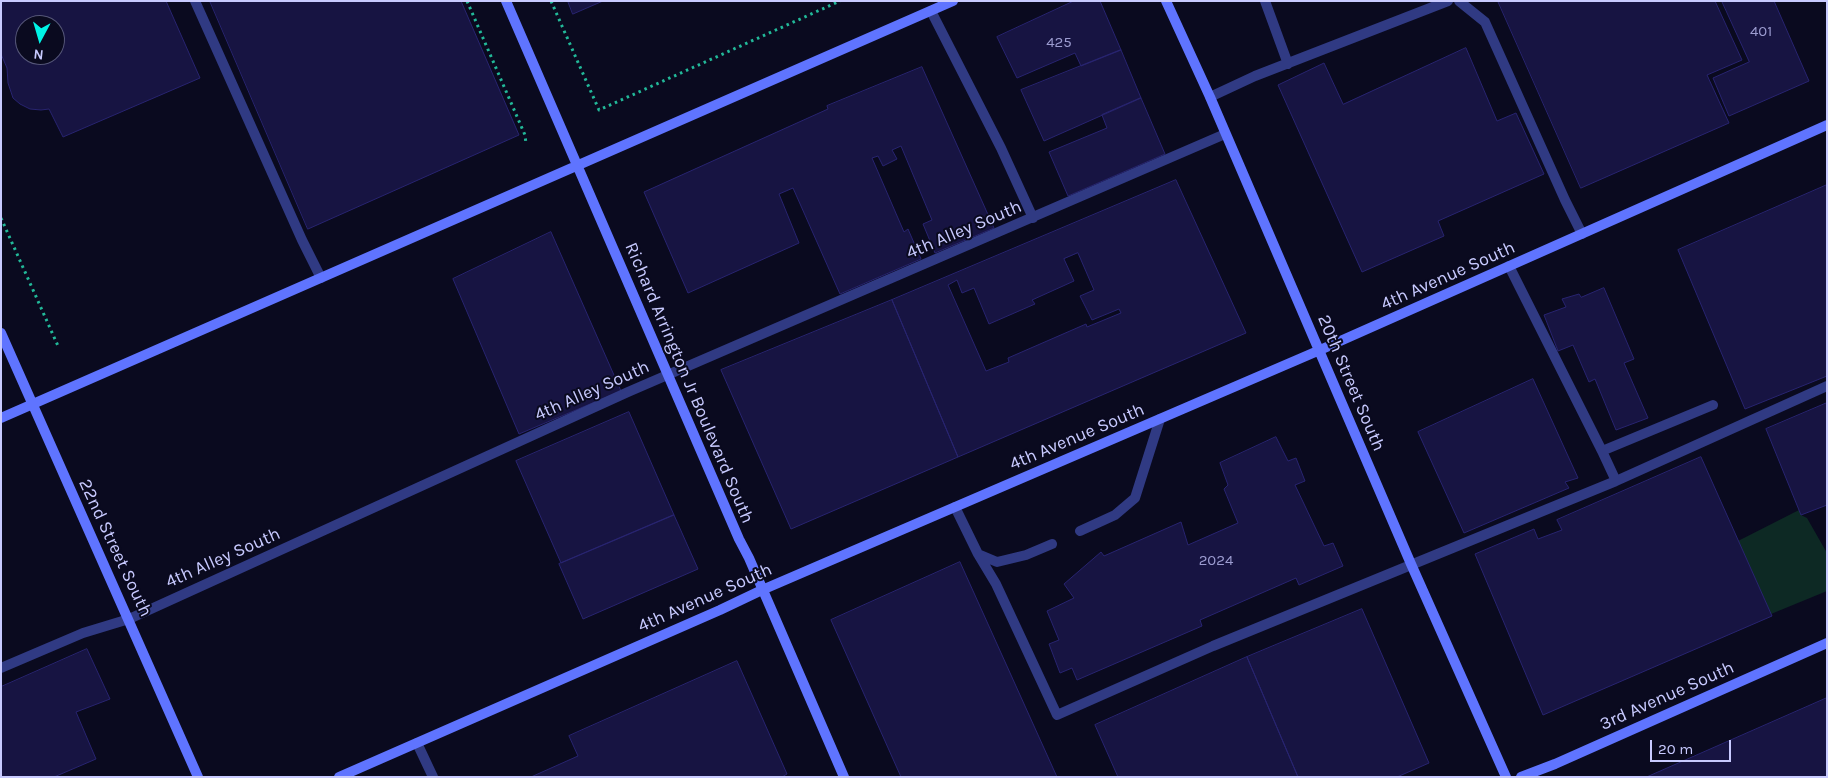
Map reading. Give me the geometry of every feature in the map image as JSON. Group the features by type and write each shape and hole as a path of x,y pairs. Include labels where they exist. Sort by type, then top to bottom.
{"street":[{"name":"Richard Arrington Jr Boulevard South","path":"506,1 844,777"},
{"path":"1,418 953,1"},
{"name":"20th Street South","path":"1166,1 1210,97 1411,564 1506,777"},
{"name":"4th Avenue South","path":"339,777 762,590 1320,350 1827,125"},
{"name":"22nd Street South","path":"1,333 69,488 130,619 198,777"},
{"name":"3rd Avenue South","path":"1520,777 1555,764 1827,644"}],"lane":[{"path":"195,1 302,240 321,278"},
{"path":"1265,1 1288,64"},
{"path":"1210,97 1448,1"},
{"path":"1459,1 1485,22 1582,234"},
{"path":"931,11 1001,148 1033,218"},
{"name":"4th Alley South","path":"1,668 83,633 130,619 668,375 1225,134"},
{"path":"1509,266 1616,481"},
{"path":"955,507 978,554 996,584 1056,715 1213,646 1616,481 1827,386"},
{"path":"1602,451 1713,405"},
{"path":"1080,531 1115,515 1135,498 1160,419"},
{"path":"978,554 997,562 1026,555 1052,544"},
{"path":"417,742 433,777"}],"path":[{"path":"466,1 525,135 526,144"},
{"path":"552,1 599,110 840,1"},
{"path":"1,218 58,346"}],"green space":[{"path":"1799,510 1801,515 1807,518 1827,553 1827,591 1771,614 1738,541"}],"building":[{"path":"1,1 166,1 200,78 63,137 49,109 30,109 13,98 8,83 7,68 1,54"},
{"path":"210,1 461,1 519,135 308,229"},
{"path":"568,1 603,1 573,14"},
{"path":"1074,1 1100,1 1121,50 1081,66 1075,53 1017,78 997,37"},
{"path":"1498,1 1715,1 1742,60 1707,75 1729,123 1581,188"},
{"path":"1722,1 1774,1 1809,81 1729,116 1713,78 1749,62"},
{"path":"1466,48 1497,121 1516,113 1544,174 1438,221 1444,236 1362,272 1278,85 1324,63 1343,104"},
{"path":"1121,50 1141,98 1044,141 1021,90"},
{"path":"922,67 994,228 935,253 923,224 932,220 901,146 892,150 897,159 883,166 878,156 872,158 904,232 908,229 921,259 840,294 793,188 779,194 799,243 688,293 644,192 828,109 827,106"},
{"path":"1141,98 1165,154 1068,196 1049,152 1107,128 1102,115"},
{"path":"1176,180 1246,333 958,457 892,300","holes":["1078,253 1094,290 1080,296 1092,320 1119,309 1121,313 1087,327 1086,324 1008,358 1009,362 986,371 948,285 957,280 962,293 974,288 989,324 1035,304 1032,300 1074,281 1064,259"]},
{"path":"1827,185 1827,376 1745,409 1678,250"},
{"path":"551,232 621,391 519,434 453,279"},
{"path":"1604,288 1634,359 1624,363 1648,418 1616,430 1595,379 1589,382 1573,345 1558,351 1544,315 1566,307 1562,299 1579,294 1581,297"},
{"path":"892,300 958,457 791,529 721,370"},
{"path":"1533,379 1578,478 1565,482 1569,488 1464,533 1418,432"},
{"path":"1827,403 1827,505 1801,515 1766,429"},
{"path":"629,412 674,515 561,563 516,461"},
{"path":"1276,437 1288,461 1296,458 1305,481 1295,485 1324,546 1333,543 1343,566 1299,585 1296,578 1200,620 1202,626 1077,680 1072,668 1060,673 1049,644 1059,640 1047,611 1074,598 1064,584 1101,552 1104,556 1181,522 1188,545 1238,523 1224,489 1228,485 1220,463"},
{"path":"1701,457 1772,616 1543,715 1475,554 1534,529 1538,539 1562,530 1557,520"},
{"path":"674,515 698,569 583,619 559,564"},
{"path":"960,562 1057,777 901,777 831,620"},
{"path":"1362,609 1429,763 1397,777 1298,777 1247,657"},
{"path":"87,649 110,699 76,712 96,759 54,777 1,777 1,687"},
{"path":"1247,657 1298,777 1118,777 1095,725"},
{"path":"737,661 787,774 782,777 531,777 578,756 569,736"},
{"path":"1827,698 1827,777 1647,777"}]}
